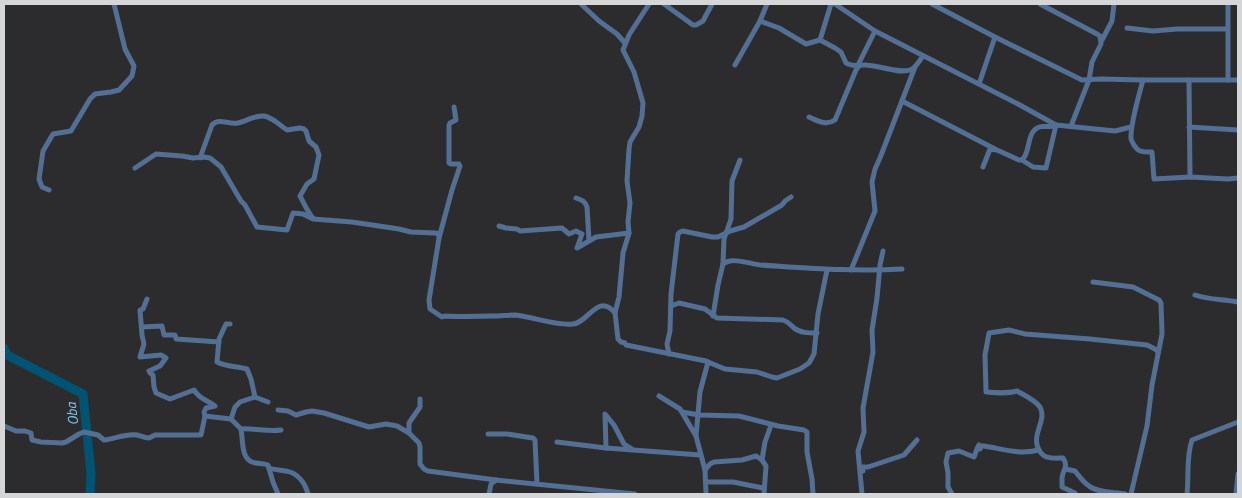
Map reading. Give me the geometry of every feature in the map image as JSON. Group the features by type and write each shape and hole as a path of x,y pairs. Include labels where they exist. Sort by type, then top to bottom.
{"street":[{"path":"49,190 42,187 39,179 43,151 53,134 71,131 95,94 119,90 132,76 134,66 125,49 114,4"},
{"path":"581,4 625,43"},
{"path":"648,4 625,43 623,50 634,72 643,102 639,127 630,142 629,149 627,181 630,203 629,233 623,253 619,297 615,312 618,339 626,345 706,360 725,369 757,372 777,378 800,369 809,363 814,354 818,314 827,270"},
{"path":"664,4 693,25 696,25 702,21 712,4"},
{"path":"734,66 760,21 767,4"},
{"path":"820,40 833,4 874,31 1056,125"},
{"path":"932,4 938,5 995,37 1082,80 1238,80"},
{"path":"1040,4 1097,34 1102,40"},
{"path":"1071,126 1088,80 1092,62 1112,21 1114,4"},
{"path":"1228,4 1228,80"},
{"path":"760,21 779,28 806,44 820,40 841,52 848,65 865,65 903,71 915,67"},
{"path":"1127,28 1153,31 1227,29"},
{"path":"809,117 823,123 831,123 835,120 874,31"},
{"path":"979,84 995,37"},
{"path":"851,270 875,211 872,182 875,169 915,67 923,56"},
{"path":"1143,80 1131,127 1131,139 1140,151 1152,152 1154,179 1190,177 1238,178"},
{"path":"1189,80 1190,177"},
{"path":"902,101 1033,167 1046,168 1056,125"},
{"path":"454,107 456,120 449,125 450,162 460,166 440,238 429,300 430,309 442,317 515,315 572,324 578,323 599,306 611,307 615,312"},
{"path":"200,158 212,125 215,122 236,123 264,116 273,118 287,130 304,129 309,141 320,155 314,179 307,184 300,196 313,219"},
{"path":"1022,160 1026,156 1031,135 1034,130 1041,126 1071,126 1115,131 1131,127"},
{"path":"1189,127 1238,130"},
{"path":"983,166 990,149 997,150"},
{"path":"135,168 156,154 210,158 221,167 230,180 257,227 287,230 293,214 303,214 313,219 352,222 411,232 435,233 439,234 440,238"},
{"path":"714,316 726,234 731,219 732,181 740,160"},
{"path":"669,354 667,344 670,331 671,294 678,234 683,231 718,237 744,227 792,197"},
{"path":"576,198 586,203 589,240"},
{"path":"499,226 520,231 562,228 568,234 576,231 582,234 577,248 589,240 603,235 629,233"},
{"path":"862,491 858,451 864,432 863,408 873,352 872,330 883,251"},
{"path":"723,264 734,260 760,265 827,270 902,269"},
{"path":"1093,282 1133,286 1159,300 1161,303 1162,334 1152,384 1147,426 1131,494"},
{"path":"1195,295 1205,299 1238,302"},
{"path":"4,426 16,431 31,433 32,440 41,442 66,442 84,432 98,435 104,440 123,435 149,438 155,435 201,435 205,416 204,412 206,408 215,406 197,396 194,390 170,399 156,393 153,375 149,370 160,366 166,358 161,356 140,357 144,344 140,310 143,309 146,299"},
{"path":"671,306 679,304 705,310 717,318 783,320 788,321 796,330 817,333"},
{"path":"230,324 226,324 219,342 217,362 247,369 250,374 255,397"},
{"path":"142,327 162,326 164,335 175,335 176,339 219,342"},
{"path":"1075,494 1062,487 1062,477 1066,465 1065,460 1063,458 1047,458 1039,450 1036,439 1042,415 1039,405 1017,391 1010,393 986,392 986,355 989,333 1009,330 1025,334 1138,344 1151,347 1158,352"},
{"path":"696,436 700,392 708,362"},
{"path":"659,396 680,409 696,436 705,470 706,494"},
{"path":"230,419 235,407 240,402 255,397 268,402"},
{"path":"409,433 409,423 420,407 420,399"},
{"path":"278,410 288,411 296,415 306,412 324,413 364,426 373,427 386,424 397,426 409,433 419,443 420,464 428,471 635,494"},
{"path":"682,412 699,415 739,416 778,426 804,430 807,432 807,452 813,494"},
{"path":"606,448 605,414 614,425 624,444 632,450"},
{"path":"205,416 230,419 242,429 270,432 281,430"},
{"path":"1187,494 1189,481 1187,458 1192,440 1238,422"},
{"path":"762,460 770,428"},
{"path":"242,429 244,451 247,459 252,462 268,465 270,468 278,471 287,471 299,476 308,494"},
{"path":"488,434 507,434 533,438 535,440 537,484"},
{"path":"862,491 864,481 862,467 868,467 904,455 917,440"},
{"path":"557,442 606,448 700,455"},
{"path":"952,494 948,487 946,462 948,453 959,451 974,457 979,445 980,449 981,446 984,446 1019,453 1039,450"},
{"path":"705,470 714,462 742,460 756,456 766,466 764,494"},
{"path":"270,468 278,494"},
{"path":"1065,469 1075,471 1083,482 1097,490 1125,494"},
{"path":"1236,494 1238,474"},
{"path":"489,494 491,484 496,480"},
{"path":"706,482 733,482 763,488"},
{"path":"564,487 568,490 569,494"}],"waterway":[{"name":"Oba","path":"4,348 7,355 83,394 91,473 90,494"}]}
